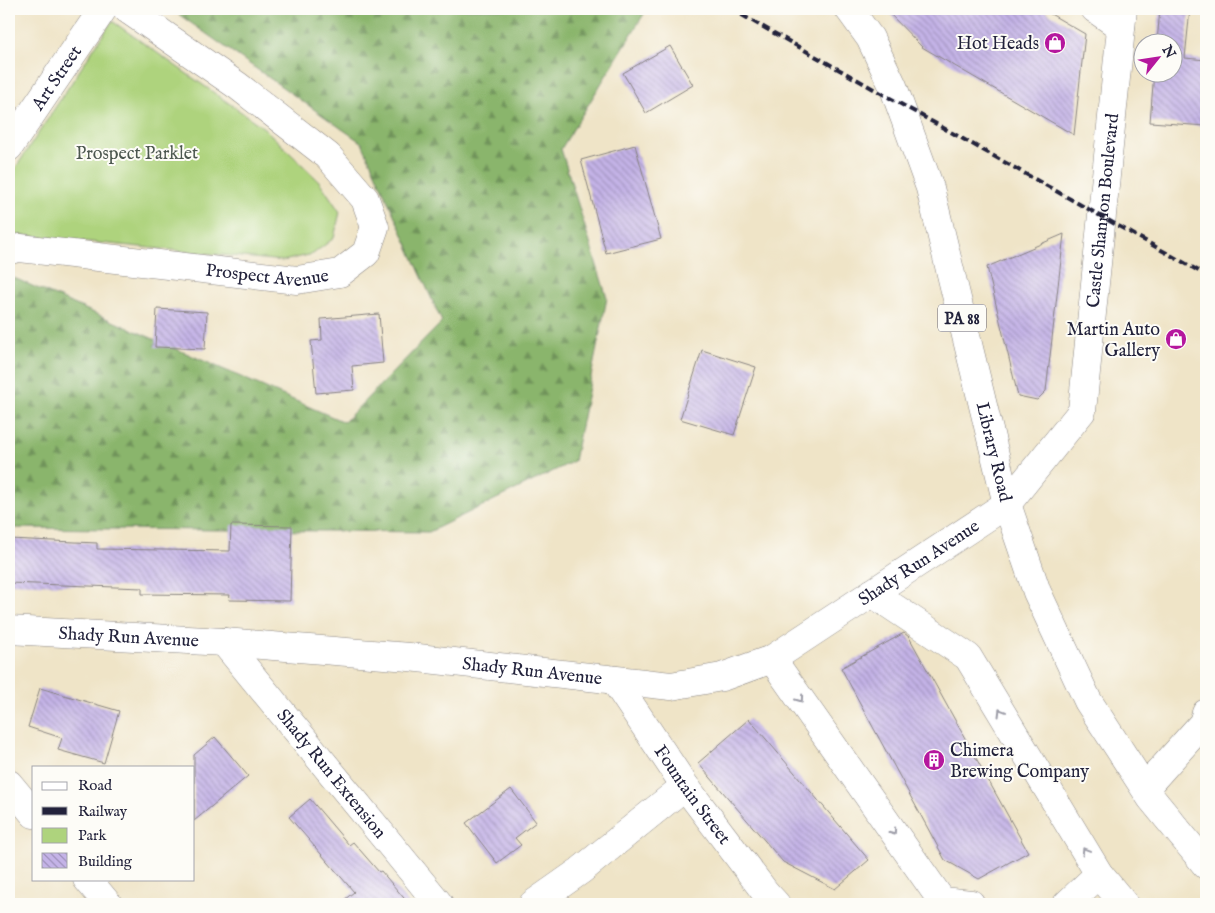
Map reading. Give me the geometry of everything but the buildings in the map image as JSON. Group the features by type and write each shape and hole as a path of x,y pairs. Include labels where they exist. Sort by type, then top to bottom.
{"street":[{"name":"Art Street","path":"9,147 103,9"},
{"name":"Prospect Avenue","path":"9,250 20,248 297,280 340,273 366,253 375,227 365,199 328,156 238,86 127,9"},
{"name":"Library Road","path":"850,9 870,38 893,86 930,188 1007,504 1037,592 1088,701 1145,788 1206,865"},
{"path":"1095,9 1122,18"},
{"name":"Castle Shannon Boulevard","path":"1007,504 1082,411 1122,18"},
{"name":"Shady Run Avenue","path":"9,630 224,642 409,658 670,686 722,677 772,659 1007,504"},
{"path":"872,593 968,657 1099,874 1124,904"},
{"name":"Shady Run Extension","path":"224,642 439,904"},
{"path":"772,659 942,900 971,904"},
{"name":"Fountain Street","path":"614,680 685,786 776,904"},
{"path":"1145,788 1205,721"},
{"path":"9,784 32,812"},
{"path":"533,904 580,871 685,786"},
{"path":"1067,904 1099,874"},
{"path":"88,880 108,904"}],"green space":[{"path":"171,9 647,9 561,149 607,298 574,461 429,532 9,528 9,280 14,278 344,422 442,322 362,143"},
{"name":"Prospect Parklet","path":"112,21 264,128 319,181 340,212 334,238 313,254 283,261 9,234 9,178"}],"railway":[{"path":"731,9 1206,275"}],"place":[{"name":"Hot Heads","path":"1055,43"},
{"name":"Martin Auto Gallery","path":"1176,339"},
{"name":"Chimera Brewing Company","path":"934,760"}]}
